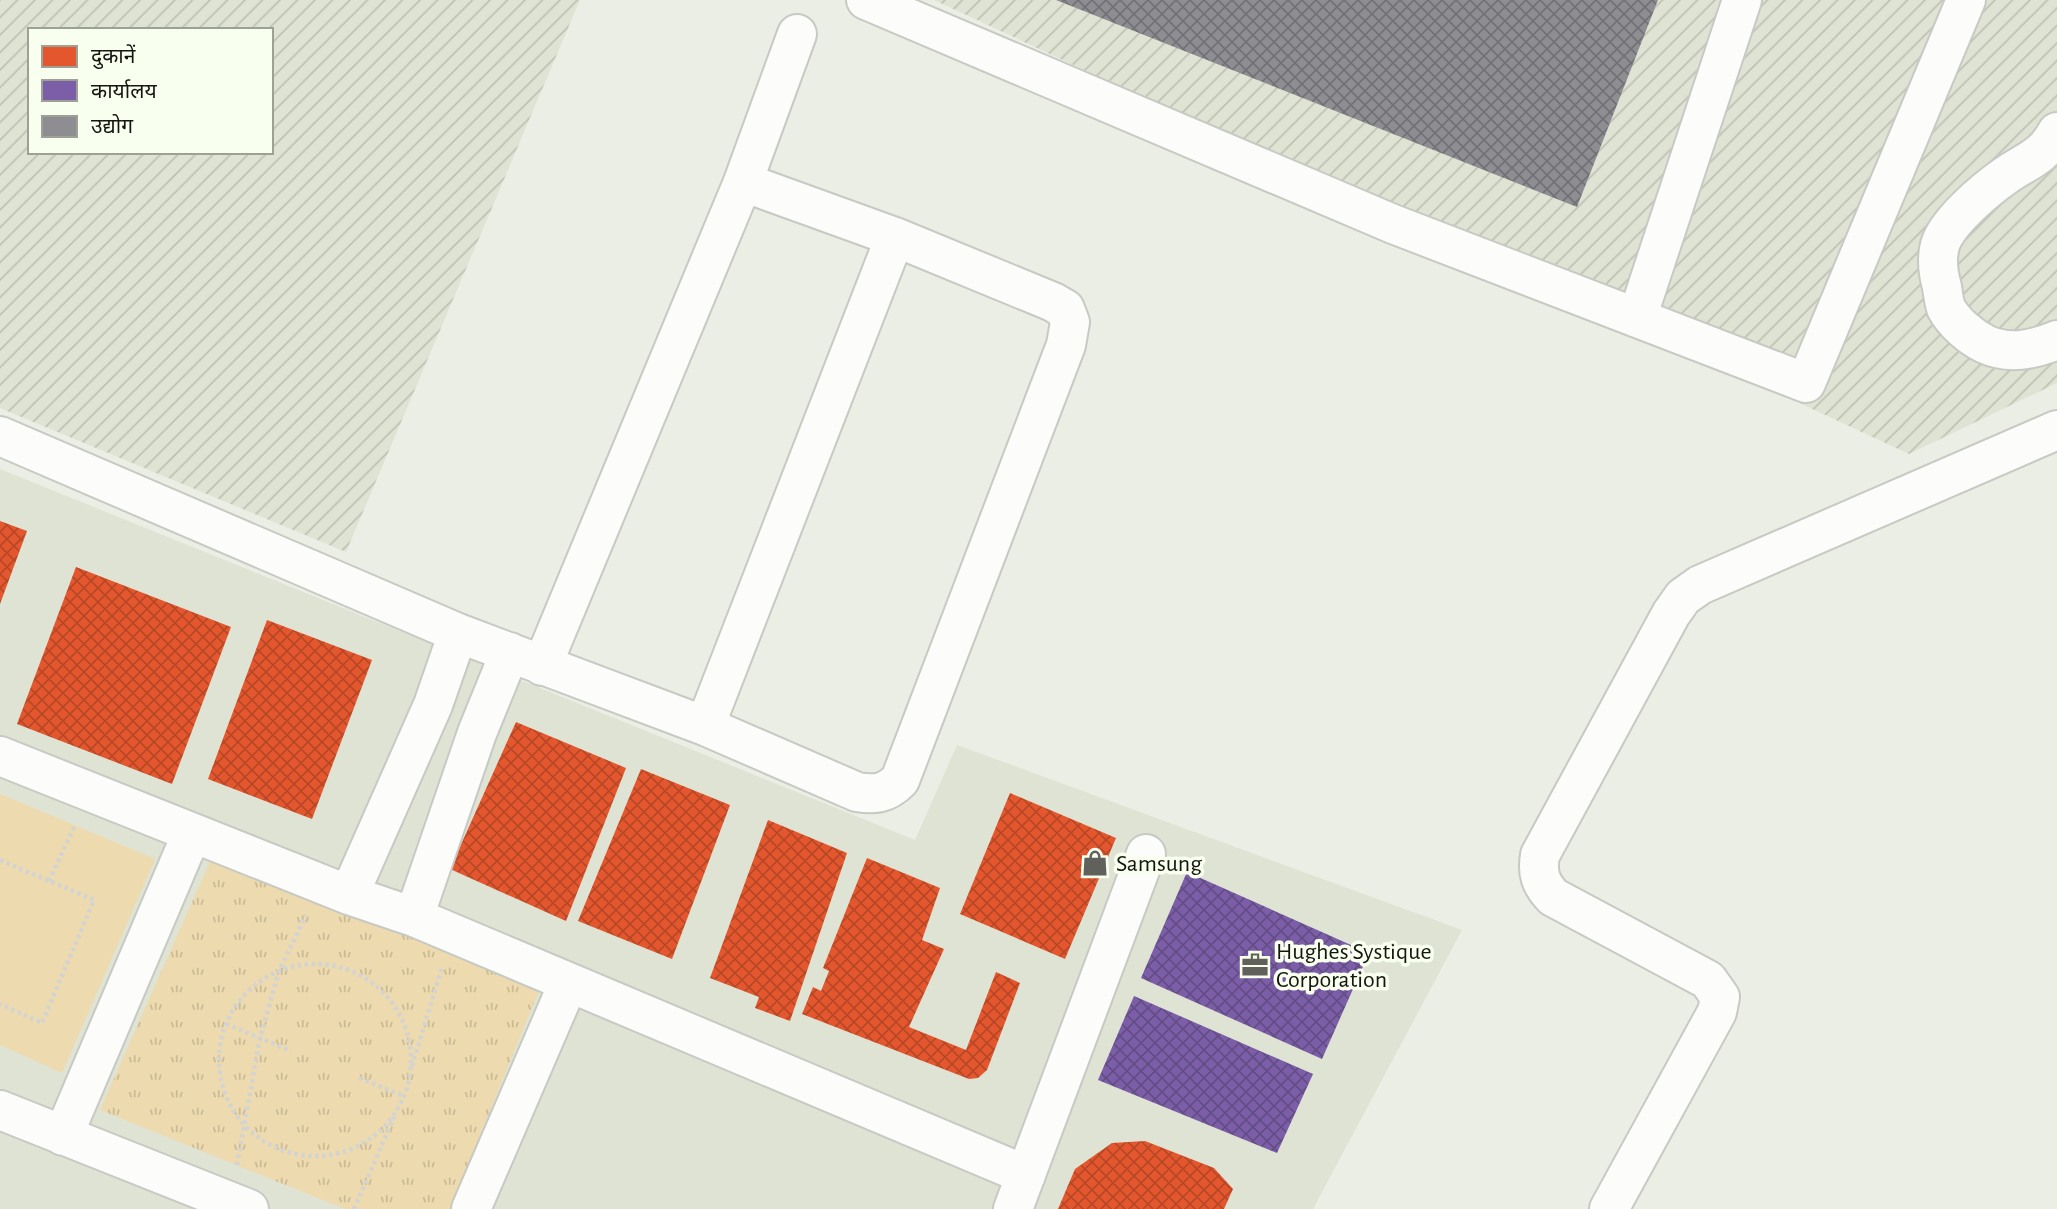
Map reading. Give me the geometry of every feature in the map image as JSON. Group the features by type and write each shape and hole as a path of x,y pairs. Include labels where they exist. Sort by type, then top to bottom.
{"street":[{"path":"866,0 1393,224 1806,383 1966,0"},
{"path":"1637,318 1742,0"},
{"path":"414,917 477,733 526,659 743,181 797,34"},
{"path":"2057,132 2051,143 2026,165 2006,175 1964,209 1940,244 1937,268 1946,308 1975,339 1995,349 2016,351 2057,340"},
{"path":"0,436 458,633 705,726 857,792 873,795 890,791 900,780 1066,345 1070,322 1065,309 1053,302 895,237 743,181"},
{"path":"705,726 895,237"},
{"path":"1609,1209 1717,1013 1720,997 1708,980 1553,897 1539,878 1538,866 1540,855 1671,614 1683,597 1700,585 2057,430"},
{"path":"349,894 433,705 458,633"},
{"path":"0,756 192,833 414,917 568,984 1019,1192 1146,854"},
{"path":"63,1136 192,833"},
{"path":"471,1209 568,984"},
{"path":"0,1110 249,1209"}],"path":[{"path":"49,881 75,825"},
{"path":"0,860 94,900 42,1023 0,1004"},
{"path":"237,1166 260,1038 279,971 309,910"},
{"path":"400,1105 385,1127 360,1146 329,1156 297,1156 266,1144 244,1125 224,1095 218,1063 223,1030 237,1001 261,979 291,966 322,964 352,971 378,987 398,1011 410,1041 411,1072 404,1096"},
{"path":"354,1209 404,1096 443,964"},
{"path":"226,1024 291,1051"},
{"path":"359,1078 404,1096"}],"shaded area":[{"path":"0,0 580,0 346,552 0,408"},
{"path":"934,0 2057,0 2057,383 1909,454"},
{"path":"0,469 915,840 957,745 1462,930 1313,1209 0,1209"}],"green space":[{"path":"0,794 155,859 62,1073 0,1045"},
{"path":"212,857 540,988 450,1209 345,1209 100,1110"}],"building: दुकानें":[{"path":"0,521 27,531 0,604"},
{"path":"76,567 231,627 172,784 17,724"},
{"path":"267,620 372,660 312,819 208,779"},
{"path":"516,722 626,768 566,921 450,869"},
{"path":"641,769 730,805 672,959 578,921"},
{"path":"1010,793 1116,838 1065,959 960,914"},
{"path":"768,820 847,853 790,1021 755,1008 759,997 710,978"},
{"path":"867,858 940,888 922,940 944,949 909,1027 966,1050 996,972 1020,983 987,1070 978,1078 969,1079 802,1014 813,987 821,991 829,971 823,968"},
{"path":"1145,1141 1214,1168 1233,1189 1224,1209 1058,1209 1075,1169 1112,1143"}],"building: कार्यालय":[{"name":"Hughes Systique Corporation","path":"1187,872 1369,953 1322,1059 1141,978"},
{"name":"Hughes Systique Corporation","path":"1134,996 1313,1074 1277,1153 1098,1080"}],"building: उद्योग":[{"path":"1056,0 1658,0 1577,207"}],"place":[{"name":"Samsung","path":"1095,863"},
{"name":"Hughes Systique Corporation","path":"1255,965"}]}
